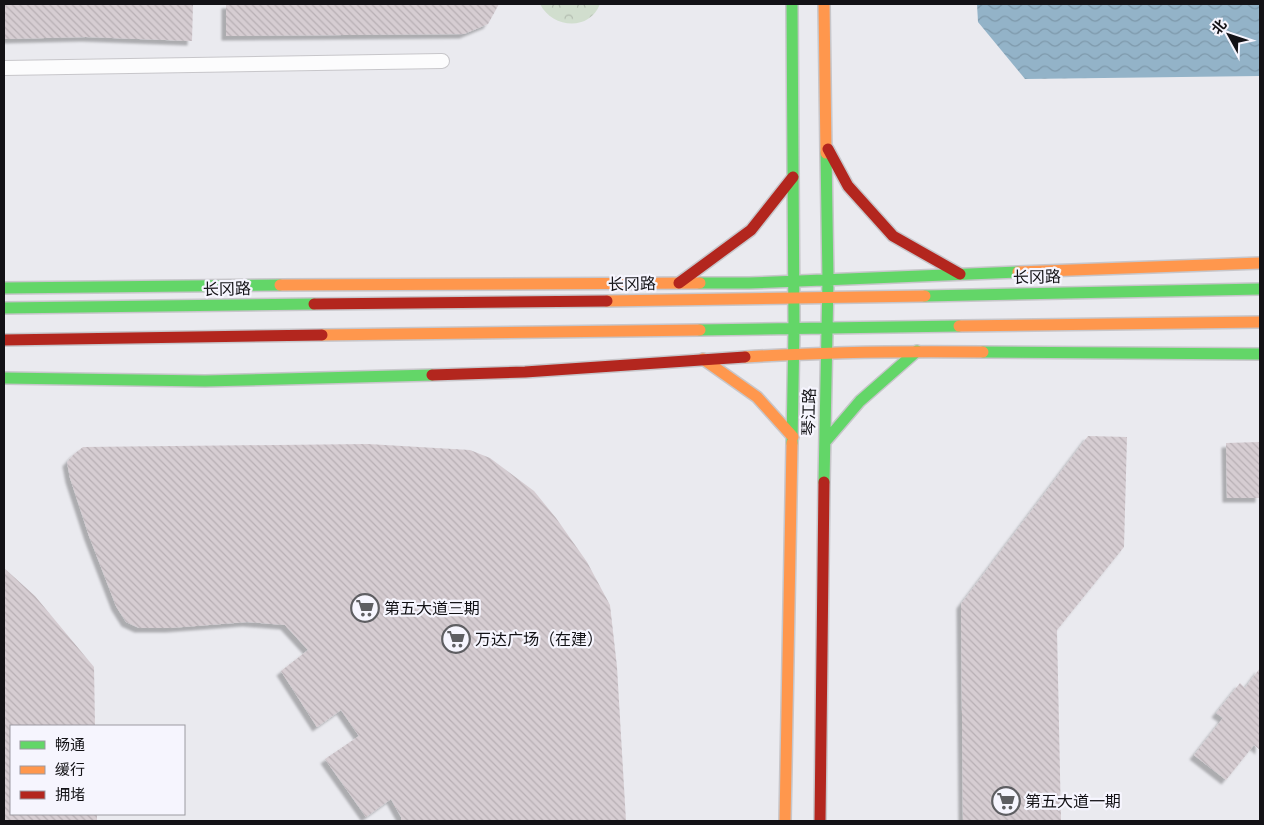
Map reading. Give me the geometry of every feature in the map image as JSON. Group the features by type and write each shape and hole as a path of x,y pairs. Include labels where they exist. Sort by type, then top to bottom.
{"main road":[{"name":"琴江路","path":"785,821 794,354 792,4"},
{"name":"琴江路","path":"820,821 828,298 824,4"},
{"path":"827,146 848,186 894,236 960,274"},
{"path":"679,283 751,230 793,178"},
{"path":"4,288 794,281 1260,263"},
{"name":"长冈路","path":"4,308 828,298 1260,289"},
{"path":"4,340 1260,322"},
{"path":"825,442 860,401 917,351"},
{"path":"4,378 205,380 525,372 794,354 917,351 1260,354"},
{"path":"703,359 757,398 793,437"}],"lane":[{"path":"4,68 442,61"}],"green space":[{"path":"540,4 600,4 595,13 588,19 579,23 570,23 561,22 553,18"}],"water":[{"path":"977,4 1260,4 1260,76 1025,79 978,22"}],"building":[{"path":"4,4 193,4 192,41 86,37 4,39"},
{"path":"226,4 499,4 488,24 464,34 226,36"},
{"path":"1088,436 1127,437 1124,547 1057,630 1061,821 963,821 961,604"},
{"path":"1260,442 1260,498 1227,498 1226,443"},
{"name":"万达广场（在建）","path":"368,444 470,450 490,458 534,491 587,562 610,605 617,667 626,821 401,821 401,817 391,799 366,817 325,759 359,736 341,710 317,727 281,671 308,650 285,625 247,622 170,628 139,628 126,622 116,606 89,536 70,478 67,462 83,447"},
{"path":"4,568 35,596 94,667 95,725 10,725 10,815 97,815 97,821 4,821"},
{"path":"1260,668 1260,750 1254,745 1226,780 1194,755 1223,718 1216,713 1240,683 1245,688"}],"traffic: fast":[{"path":"792,4 794,329 792,443"},
{"path":"824,482 828,280 826,153"},
{"path":"700,283 749,283 1018,272"},
{"path":"4,288 280,285"},
{"path":"925,296 1260,289"},
{"path":"4,308 314,304"},
{"path":"700,330 959,326"},
{"path":"825,442 860,401 917,351"},
{"path":"983,352 1260,354"},
{"path":"4,378 205,381 432,375"}],"traffic: slow":[{"path":"824,4 826,153"},
{"path":"1018,272 1260,263"},
{"path":"280,285 700,283"},
{"path":"607,301 925,296"},
{"path":"959,326 1260,322"},
{"path":"322,335 700,330"},
{"path":"745,357 864,352 983,352"},
{"path":"703,359 757,397 793,437"},
{"path":"785,821 792,443"}],"traffic: jam":[{"path":"828,149 848,186 893,236 960,274"},
{"path":"679,283 751,230 793,177"},
{"path":"314,304 607,301"},
{"path":"4,340 322,335"},
{"path":"432,375 525,372 745,357"},
{"path":"820,821 824,482"}],"place":[{"name":"第五大道三期","path":"365,608"},
{"name":"万达广场（在建）","path":"456,639"},
{"name":"第五大道一期","path":"1006,801"}]}
